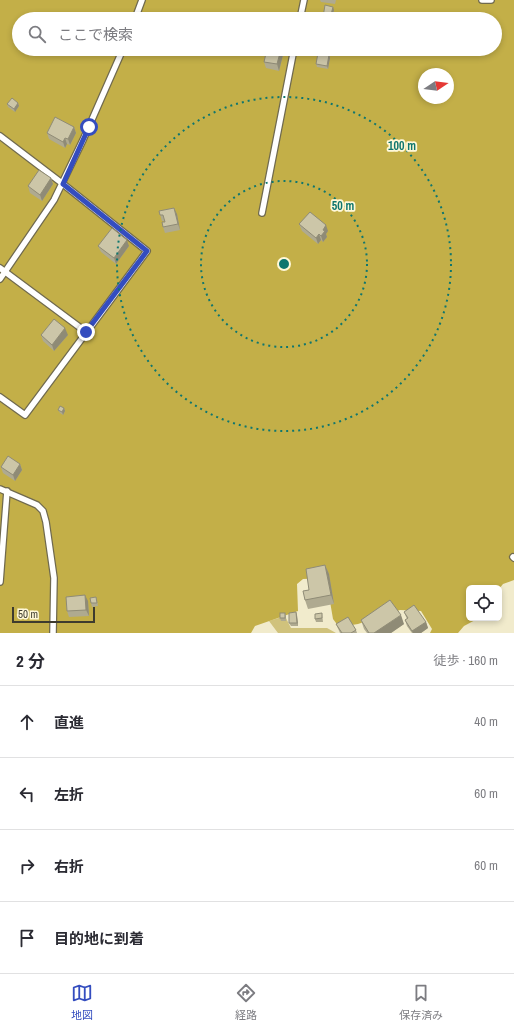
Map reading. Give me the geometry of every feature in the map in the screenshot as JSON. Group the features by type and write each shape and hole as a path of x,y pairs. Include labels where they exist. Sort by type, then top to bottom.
{"lane":[{"path":"138,12 142,0"},
{"path":"301,12 304,0"},
{"path":"482,0 491,0"},
{"path":"0,279 2,270 54,200 63,184 120,56"},
{"path":"262,213 293,56"},
{"path":"0,136 147,251 25,415 0,397"},
{"path":"2,270 86,332"},
{"path":"0,489 37,505 43,511 54,578 53,633"},
{"path":"0,582 7,491"}],"shaded area":[{"path":"0,0 514,0 514,580 502,585 466,585 466,621 473,621 464,626 458,633 430,633 432,629 421,611 400,610 358,624 339,627 333,619 326,578 303,579 297,584 298,611 255,626 251,633 0,633"},
{"path":"285,616 291,628 327,628 336,633 278,633 269,621"}],"building":[{"path":"325,5 333,7 332,12 324,12"},
{"path":"265,56 279,56 277,64 264,62"},
{"path":"317,56 329,56 327,66 316,64"},
{"path":"12,98 18,103 14,109 7,104"},
{"path":"55,117 74,127 68,139 65,138 63,142 47,133"},
{"path":"39,170 51,178 40,195 28,186"},
{"path":"174,208 178,224 163,227 162,222 165,222 163,215 160,215 159,211"},
{"path":"310,212 326,225 323,230 325,231 321,236 319,234 316,238 299,224"},
{"path":"112,228 127,240 114,258 98,246"},
{"path":"54,319 65,328 52,345 41,335"},
{"path":"60,406 64,408 62,412 58,410"},
{"path":"8,456 20,464 13,475 1,467"},
{"path":"325,565 331,595 305,600 303,591 309,590 306,569"},
{"path":"85,595 86,610 67,611 66,597"},
{"path":"96,597 97,603 91,603 90,598"},
{"path":"390,600 401,615 374,633 369,633 361,620"},
{"path":"414,605 426,622 412,631 405,620 408,618 404,612"},
{"path":"296,612 297,623 289,623 289,613"},
{"path":"280,613 285,613 285,618 280,618"},
{"path":"322,613 322,618 315,619 315,614"},
{"path":"348,617 356,630 351,633 342,633 336,624"}],"route":[{"path":"86,332 147,251 63,184 89,127"}]}
